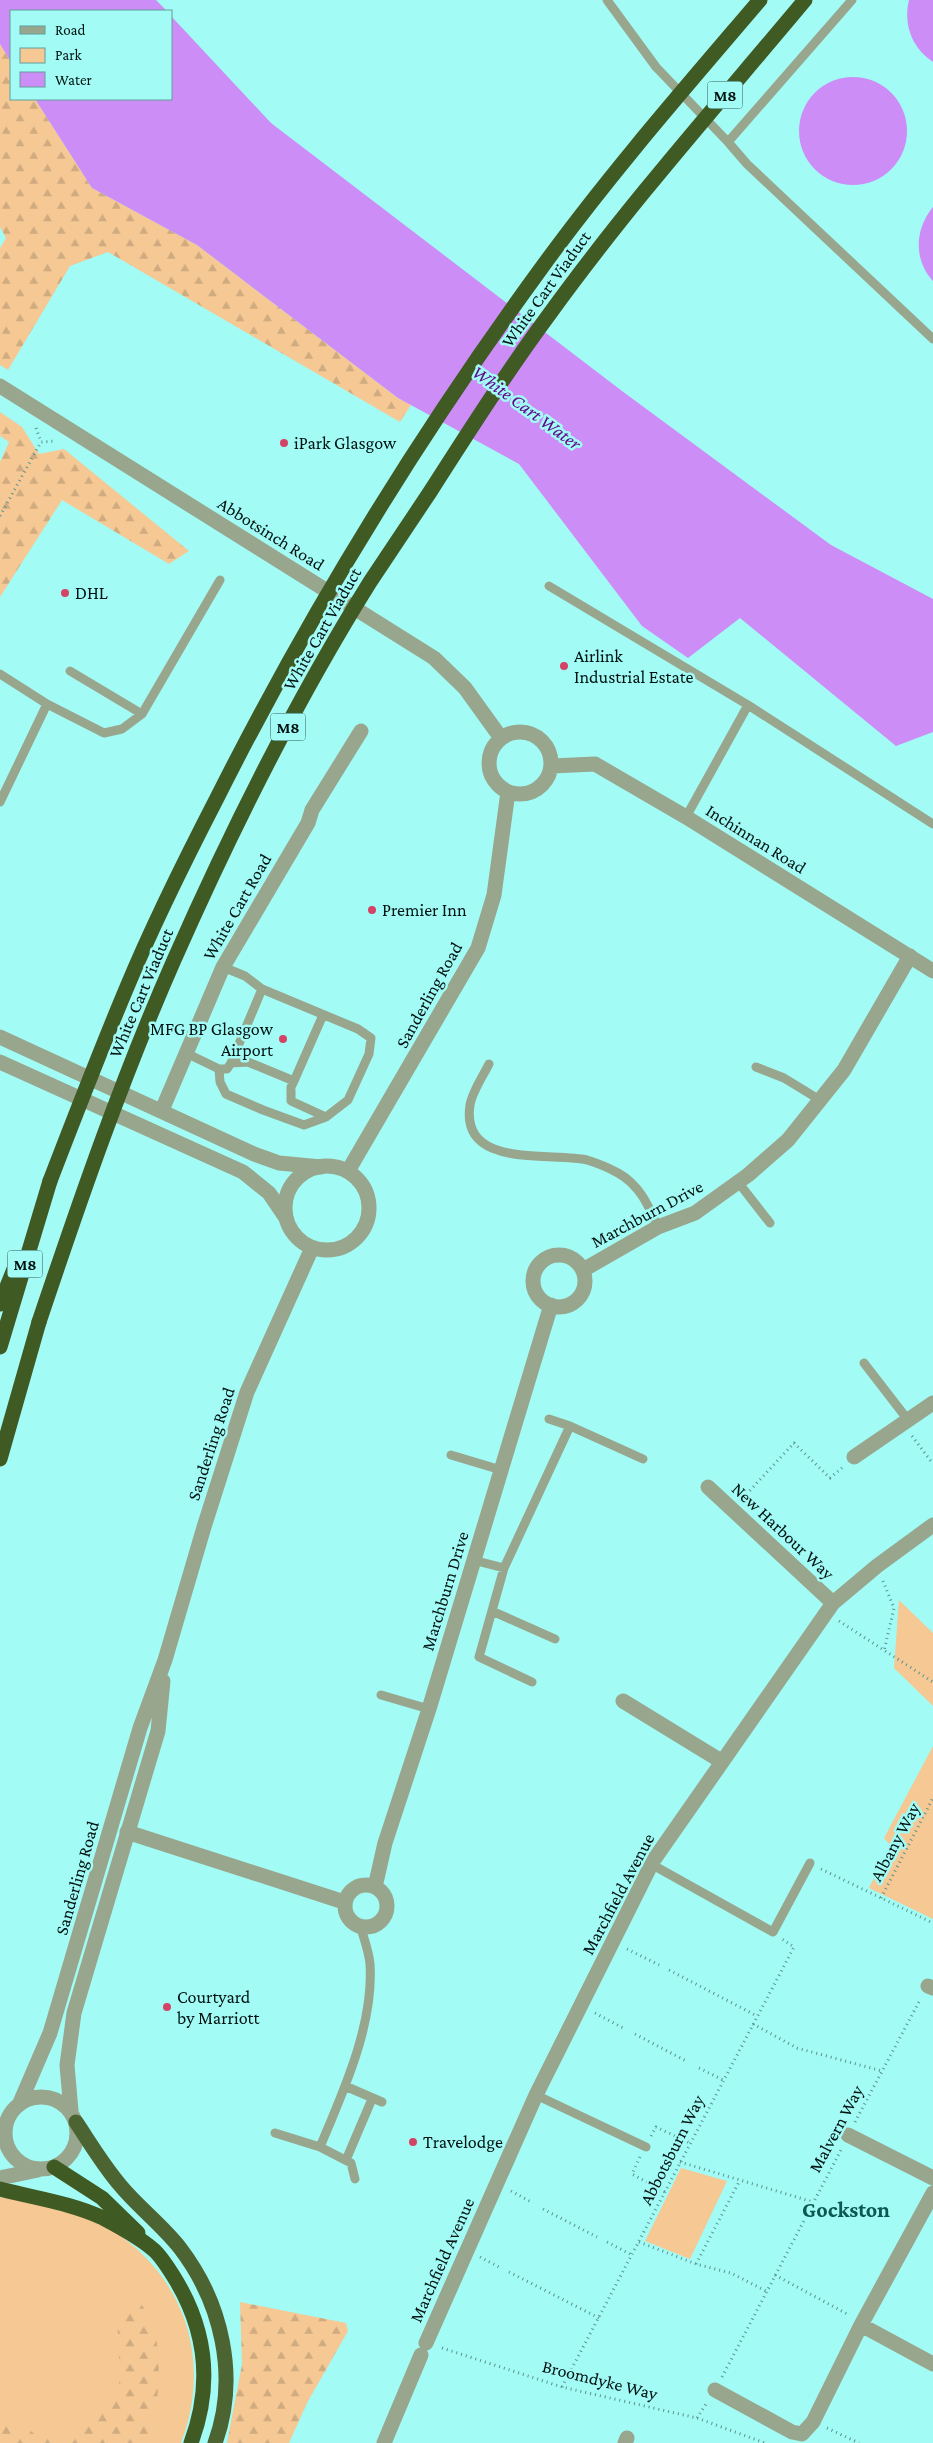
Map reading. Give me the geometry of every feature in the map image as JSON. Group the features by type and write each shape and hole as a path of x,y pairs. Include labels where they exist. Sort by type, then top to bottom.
{"highway":[{"name":"White Cart Viaduct","path":"0,1347 50,1181 127,986 173,884 245,742 350,556 479,354 542,266 648,131 760,0"},
{"name":"White Cart Viaduct","path":"0,1459 69,1231 132,1061 175,959 218,866 283,736 335,641 370,582 477,419 550,313 645,190 805,0"},
{"path":"0,1304 50,1181"},
{"path":"73,2117 119,2184 180,2249 213,2304 226,2362 226,2395 215,2443"},
{"path":"54,2168 102,2198 155,2251 184,2295 200,2335 205,2382 203,2403 191,2443"},
{"path":"0,2189 83,2210 122,2229 155,2251"}],"street":[{"name":"Abbotsinch Road","path":"0,386 434,658 466,688 501,738"},
{"name":"White Cart Road","path":"162,1110 223,966 308,823 312,810 361,731"},
{"path":"522,731 535,735 544,742 550,751 552,766 549,777 537,790 526,794 508,792 498,786 491,775 489,764 490,754 501,738 511,733 522,731"},
{"name":"Inchinnan Road","path":"552,766 595,764 686,817 933,971"},
{"name":"Sanderling Road","path":"348,1171 478,948 494,895 508,792"},
{"name":"Marchburn Drive","path":"583,1270 658,1228 695,1213 738,1182 788,1140 844,1070 910,956"},
{"path":"0,1037 254,1154 279,1163 338,1167 348,1171 365,1189 370,1206 367,1223 362,1234 343,1248 332,1251 312,1248 294,1235 286,1218 269,1193 243,1172 0,1062"},
{"path":"286,1218 285,1208 290,1188 304,1173 322,1167"},
{"name":"Sanderling Road","path":"18,2105 50,2033 140,1728 165,1660 204,1527 247,1392 312,1248"},
{"name":"Marchburn Drive","path":"562,1255 578,1262 583,1270 585,1279 580,1296 565,1306 550,1305 543,1301 534,1286 533,1278 540,1263 546,1258 562,1255"},
{"name":"Marchburn Drive","path":"375,1887 384,1843 429,1709 550,1305"},
{"path":"854,1457 933,1403"},
{"name":"New Harbour Way","path":"708,1487 830,1608"},
{"name":"Marchfield Avenue","path":"384,2443 428,2348 536,2095 651,1864 721,1761 830,1608 877,1566 933,1525"},
{"name":"Sanderling Road","path":"73,2117 67,2065 71,2028 158,1731 165,1660"},
{"path":"624,1701 721,1761"},
{"path":"127,1832 344,1902"},
{"path":"360,1885 375,1887 385,1896 387,1910 380,1922 374,1926 361,1928 347,1918 344,1902 347,1894 360,1885"},
{"path":"0,2178 54,2168 71,2155 77,2139 73,2117 62,2103 46,2098 29,2099 18,2105 3,2127 8,2149 16,2160 26,2167 38,2170"},
{"path":"848,2135 933,2178"},
{"path":"715,2390 792,2432 802,2434 812,2422 862,2324 933,2193"},
{"path":"862,2324 933,2364"}],"lane":[{"path":"607,0 656,67 747,164 933,339"},
{"path":"728,142 852,0"},
{"path":"0,674 47,704 104,733 122,729 142,714 220,580"},
{"path":"549,586 748,705 933,824"},
{"path":"70,671 142,714"},
{"path":"0,802 47,704"},
{"path":"686,817 748,705"},
{"path":"219,1069 220,1082 226,1094 262,1110 304,1125 326,1117 348,1100 369,1054 370,1038 358,1029 262,989 245,976 223,966"},
{"path":"186,1053 219,1069 227,1070 262,989"},
{"path":"323,1015 292,1084 291,1101 326,1117"},
{"path":"231,1063 248,1062 292,1084"},
{"path":"489,1064 470,1104 469,1122 476,1139 495,1150 548,1159 585,1160 613,1170 621,1174 644,1196 658,1228"},
{"path":"756,1067 784,1078 820,1100"},
{"path":"738,1182 770,1223"},
{"path":"864,1363 905,1422"},
{"path":"549,1419 570,1426 643,1459"},
{"path":"532,1682 479,1657 504,1568 570,1426"},
{"path":"451,1455 501,1470"},
{"path":"474,1560 504,1568"},
{"path":"492,1611 555,1639"},
{"path":"381,1695 429,1709"},
{"path":"651,1864 773,1932 810,1863"},
{"path":"320,2147 360,2046 368,1995 370,1964 361,1928"},
{"path":"345,2086 382,2102"},
{"path":"536,2095 646,2147"},
{"path":"346,2160 372,2099"},
{"path":"274,2134 320,2147 346,2160 351,2163 355,2179"}],"path":[{"path":"0,516 41,442 82,437"},
{"path":"905,1422 933,1464"},
{"path":"732,1510 794,1442 830,1478 854,1457"},
{"path":"877,1566 894,1608 884,1651"},
{"path":"830,1608 884,1651 933,1682"},
{"name":"Albany Way","path":"881,1898 933,1798"},
{"path":"810,1863 933,1923"},
{"name":"Abbotsburn Way","path":"562,2387 794,1947 773,1932"},
{"path":"614,1941 658,1965"},
{"path":"669,1970 757,2016"},
{"name":"Malvern Way","path":"697,2418 715,2390 882,2071 930,1987"},
{"path":"582,2005 625,2029"},
{"path":"753,2024 796,2048 882,2071"},
{"path":"635,2034 688,2062"},
{"path":"699,2068 723,2080"},
{"path":"680,2162 813,2202"},
{"path":"696,2264 740,2180"},
{"path":"497,2183 533,2203"},
{"path":"543,2209 597,2237"},
{"path":"607,2242 632,2255"},
{"path":"639,2242 696,2264 731,2273 766,2291"},
{"path":"509,2272 599,2318"},
{"path":"775,2275 862,2324"},
{"name":"Broomdyke Way","path":"428,2348 562,2387 697,2418 765,2443"},
{"path":"812,2422 859,2443"}],"green space":[{"path":"0,44 10,60 10,100 36,100 92,188 197,245 398,398 411,405 400,422 108,252 70,266 8,370 0,365 0,248 6,238 0,227"},
{"path":"0,412 22,427 39,454 64,449 189,551 169,564 62,500 0,597 0,462 9,442 0,436"},
{"path":"899,1600 933,1633 933,1706 894,1668"},
{"path":"933,1746 933,1919 869,1888 890,1845 884,1838"},
{"path":"681,2168 727,2181 690,2259 645,2241"},
{"path":"0,2197 57,2207 89,2218 120,2236 146,2258 166,2283 182,2312 191,2343 194,2375 191,2409 181,2443 0,2443"},
{"path":"132,2298 142,2306 150,2318 155,2332 159,2364 156,2409 146,2443 0,2443 0,2420 20,2423 41,2437 56,2438 84,2426 110,2404 118,2389 120,2378 118,2327 120,2315 124,2305"},
{"path":"240,2302 346,2323 348,2331 307,2403 289,2443 227,2443 242,2364"}],"water":[{"path":"0,0 156,0 166,10 10,10 10,60 0,44"},
{"path":"909,0 933,0 933,62 920,50 911,35 907,18"},
{"name":"White Cart Water","path":"172,17 271,123 622,391 831,545 933,599 933,732 896,746 740,618 688,658 642,626 519,464 398,398 197,245 92,188 36,100 172,100"},
{"path":"853,77 874,81 891,93 903,110 907,131 903,152 891,169 874,181 853,185 832,181 815,169 803,152 799,131 803,110 815,93 832,81"},
{"path":"933,207 933,281 922,263 919,254 919,244 923,225"}],"place":[{"name":"iPark Glasgow","path":"284,443"},
{"name":"DHL","path":"65,593"},
{"name":"Airlink Industrial Estate","path":"564,666"},
{"name":"Premier Inn","path":"372,910"},
{"name":"MFG BP Glasgow Airport","path":"283,1039"},
{"name":"Courtyard by Marriott","path":"167,2007"},
{"name":"Travelodge","path":"413,2142"}],"district":[{"name":"Gockston","path":"846,2209"}]}
